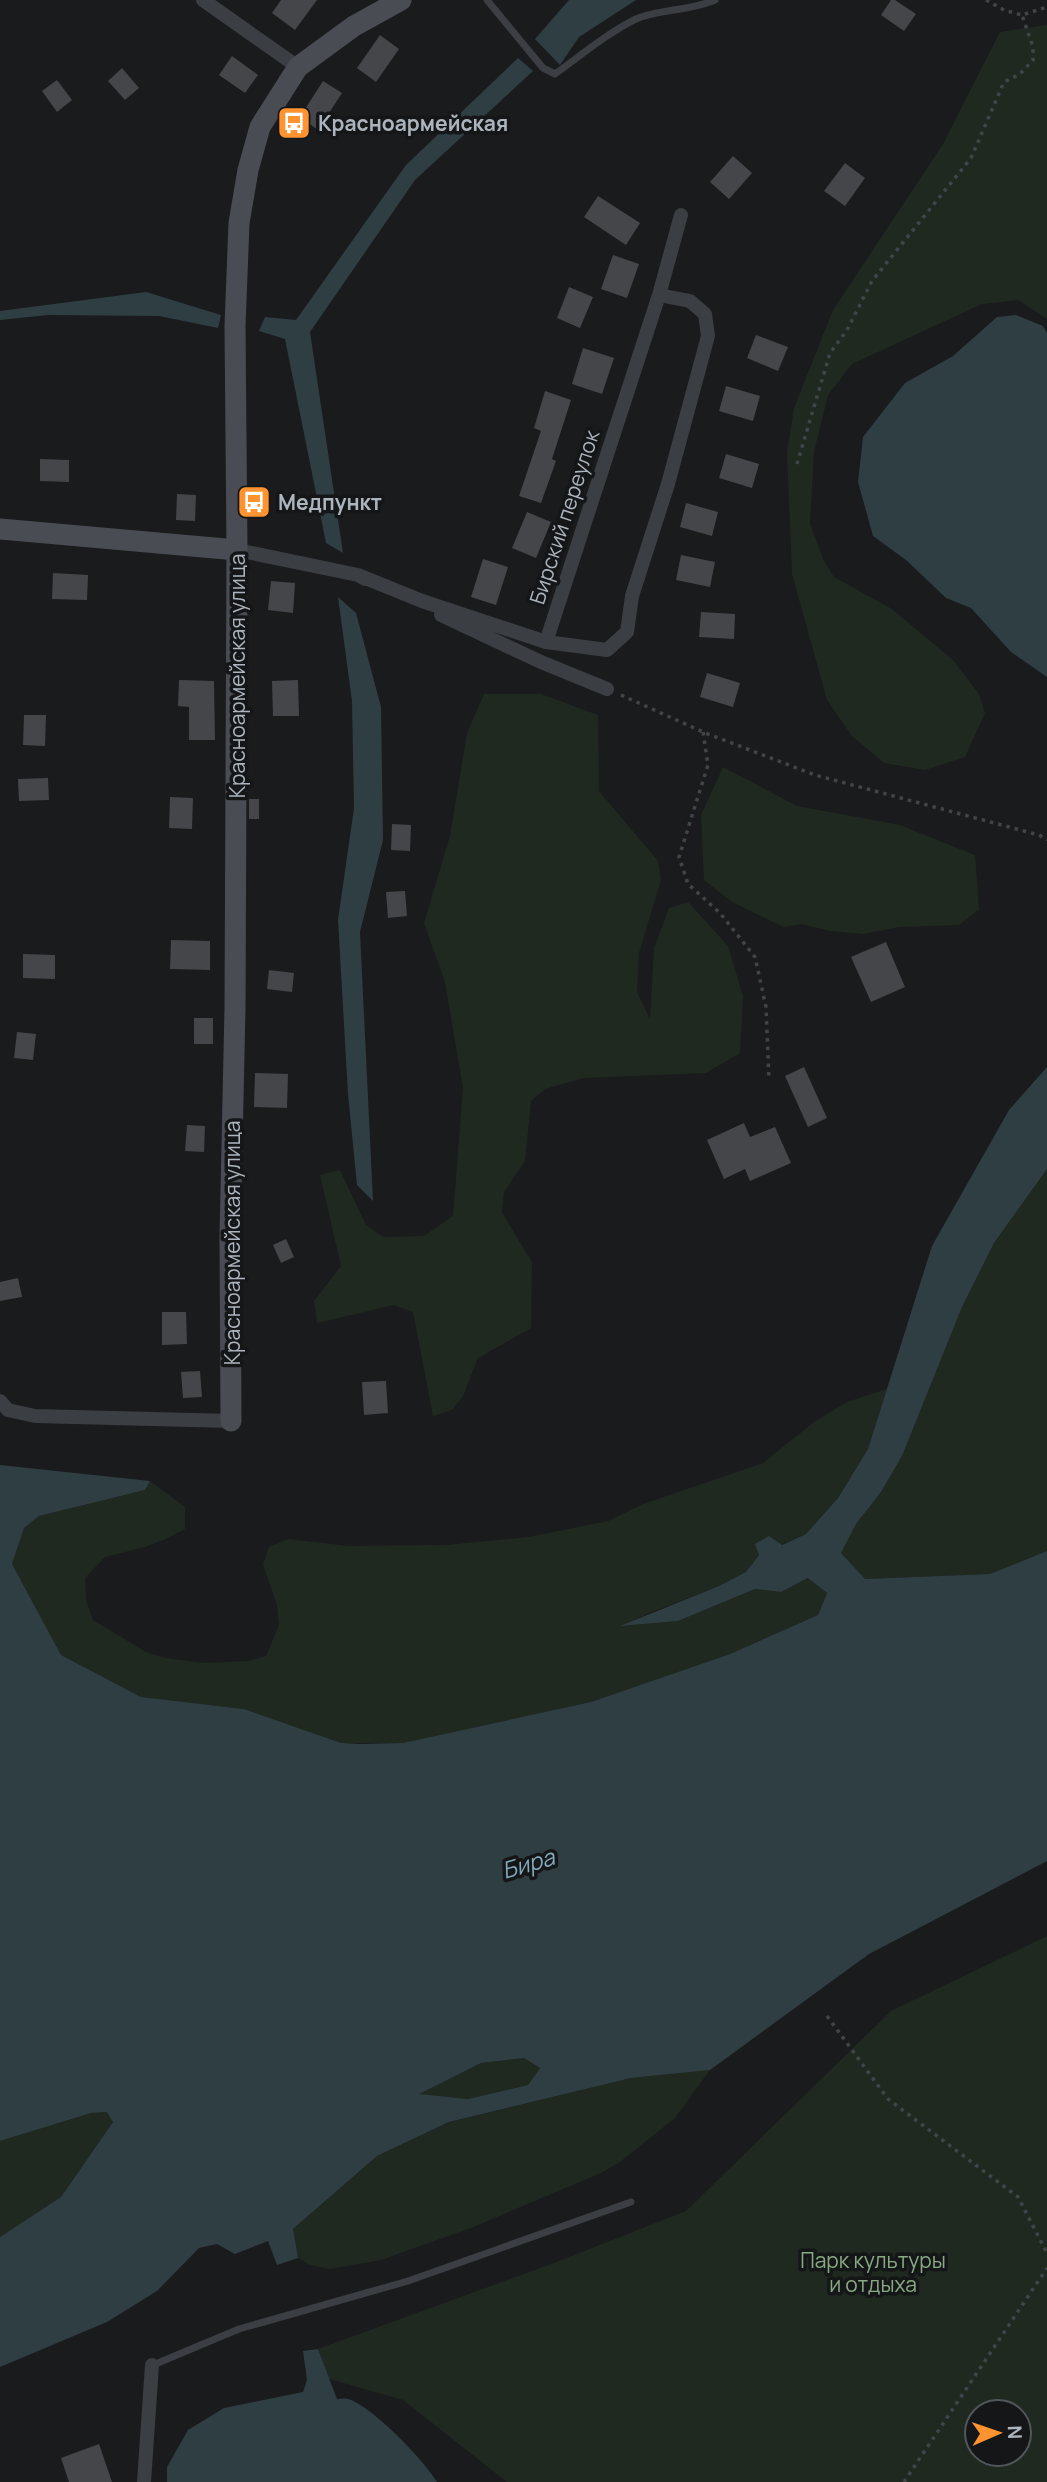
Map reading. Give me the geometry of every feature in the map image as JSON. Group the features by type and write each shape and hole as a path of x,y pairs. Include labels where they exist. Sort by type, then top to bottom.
{"street":[{"path":"204,0 298,67"},
{"name":"Красноармейская улица","path":"232,1422 230,1237 235,1008 237,550 234,326 239,223 248,170 260,127 298,67 354,26 401,0"},
{"name":"Бирский переулок","path":"546,642 659,295 681,215"},
{"path":"0,529 237,550 358,575 422,601 546,642 607,650 627,632 632,596 668,484 708,336 705,314 690,301 659,295"},
{"path":"358,575 541,662 607,689"},
{"path":"0,1401 8,1410 35,1416 232,1422"},
{"path":"144,2482 152,2365"}],"lane":[{"path":"487,0 543,68 555,74 638,19 702,6 715,0"},
{"path":"152,2365 239,2329 408,2281 631,2202"}],"path":[{"path":"986,0 1004,10 1022,15 1047,7"},
{"path":"797,464 830,353 847,330 872,281 971,158 1004,82 1020,74 1033,60 1033,47 1022,15"},
{"path":"607,689 703,732 815,775 1047,840"},
{"path":"703,732 708,765 679,858 688,884 720,914 755,957 766,1007 769,1079"},
{"path":"827,2016 888,2099 1018,2197 1047,2253"},
{"path":"904,2482 1047,2268"}],"green space":[{"path":"1047,25 1047,319 1018,300 982,304 852,364 828,395 814,452 810,524 824,561 834,577 892,609 953,660 979,694 985,713 965,757 925,770 884,763 852,736 827,700 792,574 787,452 794,408 833,310 943,144 1000,32"},
{"path":"484,694 541,694 598,715 599,791 658,861 661,880 639,953 637,992 650,1019 654,948 669,908 688,902 728,946 743,996 740,1053 706,1073 584,1078 545,1089 531,1101 525,1161 504,1192 502,1213 532,1262 531,1328 478,1358 463,1396 452,1410 433,1416 413,1312 394,1305 317,1323 314,1301 341,1266 320,1175 340,1170 366,1225 383,1237 424,1236 453,1216 463,1088 445,982 424,923 450,836 467,733"},
{"path":"723,767 797,806 900,825 975,855 979,909 959,925 899,927 863,934 830,931 802,924 784,927 732,902 704,880 701,815"},
{"path":"1047,1169 1047,1551 990,1574 865,1579 840,1553 856,1524 881,1492 902,1456 962,1307 994,1243"},
{"path":"887,1389 868,1449 838,1498 806,1534 759,1554 747,1572 719,1586 622,1626 678,1621 755,1589 781,1592 809,1578 827,1593 818,1615 730,1654 591,1702 403,1743 341,1743 244,1709 141,1697 61,1655 12,1564 24,1528 39,1516 145,1490 150,1481 185,1507 185,1529 145,1547 105,1557 85,1578 86,1600 93,1620 146,1652 165,1658 204,1663 248,1661 266,1656 279,1625 277,1605 263,1565 269,1547 288,1539 349,1546 447,1545 529,1537 608,1521 643,1504 763,1463 814,1422 847,1402"},
{"name":"Парк культуры и отдыха","path":"1047,1936 1047,2482 507,2482 403,2400 329,2379 318,2349 554,2263 686,2211 891,2011"},
{"path":"524,2058 540,2068 528,2085 468,2099 418,2094 481,2063"},
{"path":"710,2070 675,2118 620,2162 601,2173 471,2228 381,2260 330,2269 310,2265 298,2258 292,2230 377,2156 450,2122 631,2078"},
{"path":"108,2112 113,2122 61,2197 0,2237 0,2141 91,2113"}],"water":[{"path":"569,0 636,0 579,37 560,65 535,39"},
{"path":"518,58 533,71 415,180 310,332 343,553 326,543 285,339 259,331 265,317 296,320 406,165"},
{"path":"146,292 221,315 218,328 159,316 48,315 0,320 0,311"},
{"path":"1016,315 1043,326 1047,333 1047,677 1011,652 971,608 946,598 906,560 873,536 858,482 863,437 905,383 953,356 997,317"},
{"path":"338,597 356,613 381,707 383,840 360,932 373,1201 357,1185 348,1094 338,920 354,808 352,701"},
{"name":"Бира","path":"1047,1067 1047,1169 994,1243 962,1307 902,1456 881,1492 856,1524 841,1553 865,1579 990,1574 1047,1551 1047,1861 869,1954 710,2070 631,2078 449,2122 377,2156 293,2229 298,2258 277,2265 268,2241 235,2254 217,2244 199,2248 157,2291 107,2322 0,2367 0,2237 61,2197 113,2122 107,2112 91,2113 0,2141 0,1465 150,1481 145,1490 39,1516 24,1528 12,1564 61,1655 141,1697 244,1709 341,1743 403,1743 591,1702 730,1654 818,1615 827,1593 808,1578 781,1592 755,1589 678,1621 620,1626 719,1586 746,1572 759,1555 755,1544 769,1536 782,1545 806,1534 838,1498 868,1449 932,1246 1009,1110","holes":["524,2058 540,2068 528,2085 468,2099 419,2094 481,2063"]},
{"path":"318,2349 337,2399 348,2399 370,2412 409,2448 437,2482 167,2482 167,2467 188,2430 224,2408 303,2392 307,2380 303,2351"}],"building":[{"path":"281,0 317,0 295,30 272,13"},
{"path":"891,0 916,14 904,31 881,15"},
{"path":"380,35 399,49 376,82 357,68"},
{"path":"232,56 258,75 245,93 219,75"},
{"path":"122,68 139,88 125,100 108,81"},
{"path":"57,80 72,100 57,112 42,91"},
{"path":"323,81 342,93 318,130 300,117"},
{"path":"733,156 752,173 729,199 710,182"},
{"path":"845,163 865,178 845,206 824,191"},
{"path":"598,196 640,223 626,245 584,217"},
{"path":"613,255 639,264 627,298 601,289"},
{"path":"569,287 593,297 580,328 557,318"},
{"path":"756,335 788,347 778,371 747,358"},
{"path":"583,348 614,358 602,394 572,384"},
{"path":"726,386 760,396 753,421 719,411"},
{"path":"545,391 571,400 552,459 556,461 541,503 519,496 541,431 534,428"},
{"path":"726,454 759,464 752,488 719,478"},
{"path":"40,459 69,460 69,482 40,481"},
{"path":"177,494 196,495 195,521 176,520"},
{"path":"686,503 718,512 712,536 680,527"},
{"path":"527,512 551,522 536,558 512,548"},
{"path":"681,555 715,562 710,587 676,580"},
{"path":"483,559 508,567 496,605 471,597"},
{"path":"53,573 88,575 87,600 52,599"},
{"path":"271,581 295,583 293,613 268,610"},
{"path":"701,612 735,614 734,639 699,637"},
{"path":"707,673 740,683 733,707 700,697"},
{"path":"179,680 214,681 215,740 189,740 189,707 178,706"},
{"path":"298,680 299,716 273,716 272,681"},
{"path":"24,715 46,715 45,746 23,745"},
{"path":"48,778 49,800 19,801 18,779"},
{"path":"170,797 193,798 192,829 169,828"},
{"path":"249,799 259,799 259,819 249,819"},
{"path":"392,824 411,825 410,851 391,850"},
{"path":"405,891 407,916 388,918 386,892"},
{"path":"171,940 210,941 210,970 170,969"},
{"path":"886,942 905,987 871,1002 851,957"},
{"path":"23,954 55,955 55,979 23,978"},
{"path":"269,970 294,973 292,992 267,989"},
{"path":"194,1018 213,1018 213,1044 194,1044"},
{"path":"17,1032 36,1034 33,1060 14,1058"},
{"path":"804,1067 827,1118 808,1127 785,1076"},
{"path":"255,1073 288,1074 287,1108 254,1107"},
{"path":"744,1123 750,1137 775,1127 791,1163 750,1181 745,1169 724,1179 707,1140"},
{"path":"187,1125 205,1126 204,1152 185,1151"},
{"path":"286,1239 294,1257 281,1263 273,1245"},
{"path":"18,1278 22,1297 0,1301 0,1282"},
{"path":"162,1312 186,1312 187,1344 162,1345"},
{"path":"200,1371 202,1397 183,1398 181,1372"},
{"path":"386,1381 388,1413 364,1415 362,1382"},
{"path":"99,2444 112,2482 69,2482 61,2458"}],"place":[{"name":"Красноармейская","path":"294,123"},
{"name":"Медпункт","path":"254,502"}]}
